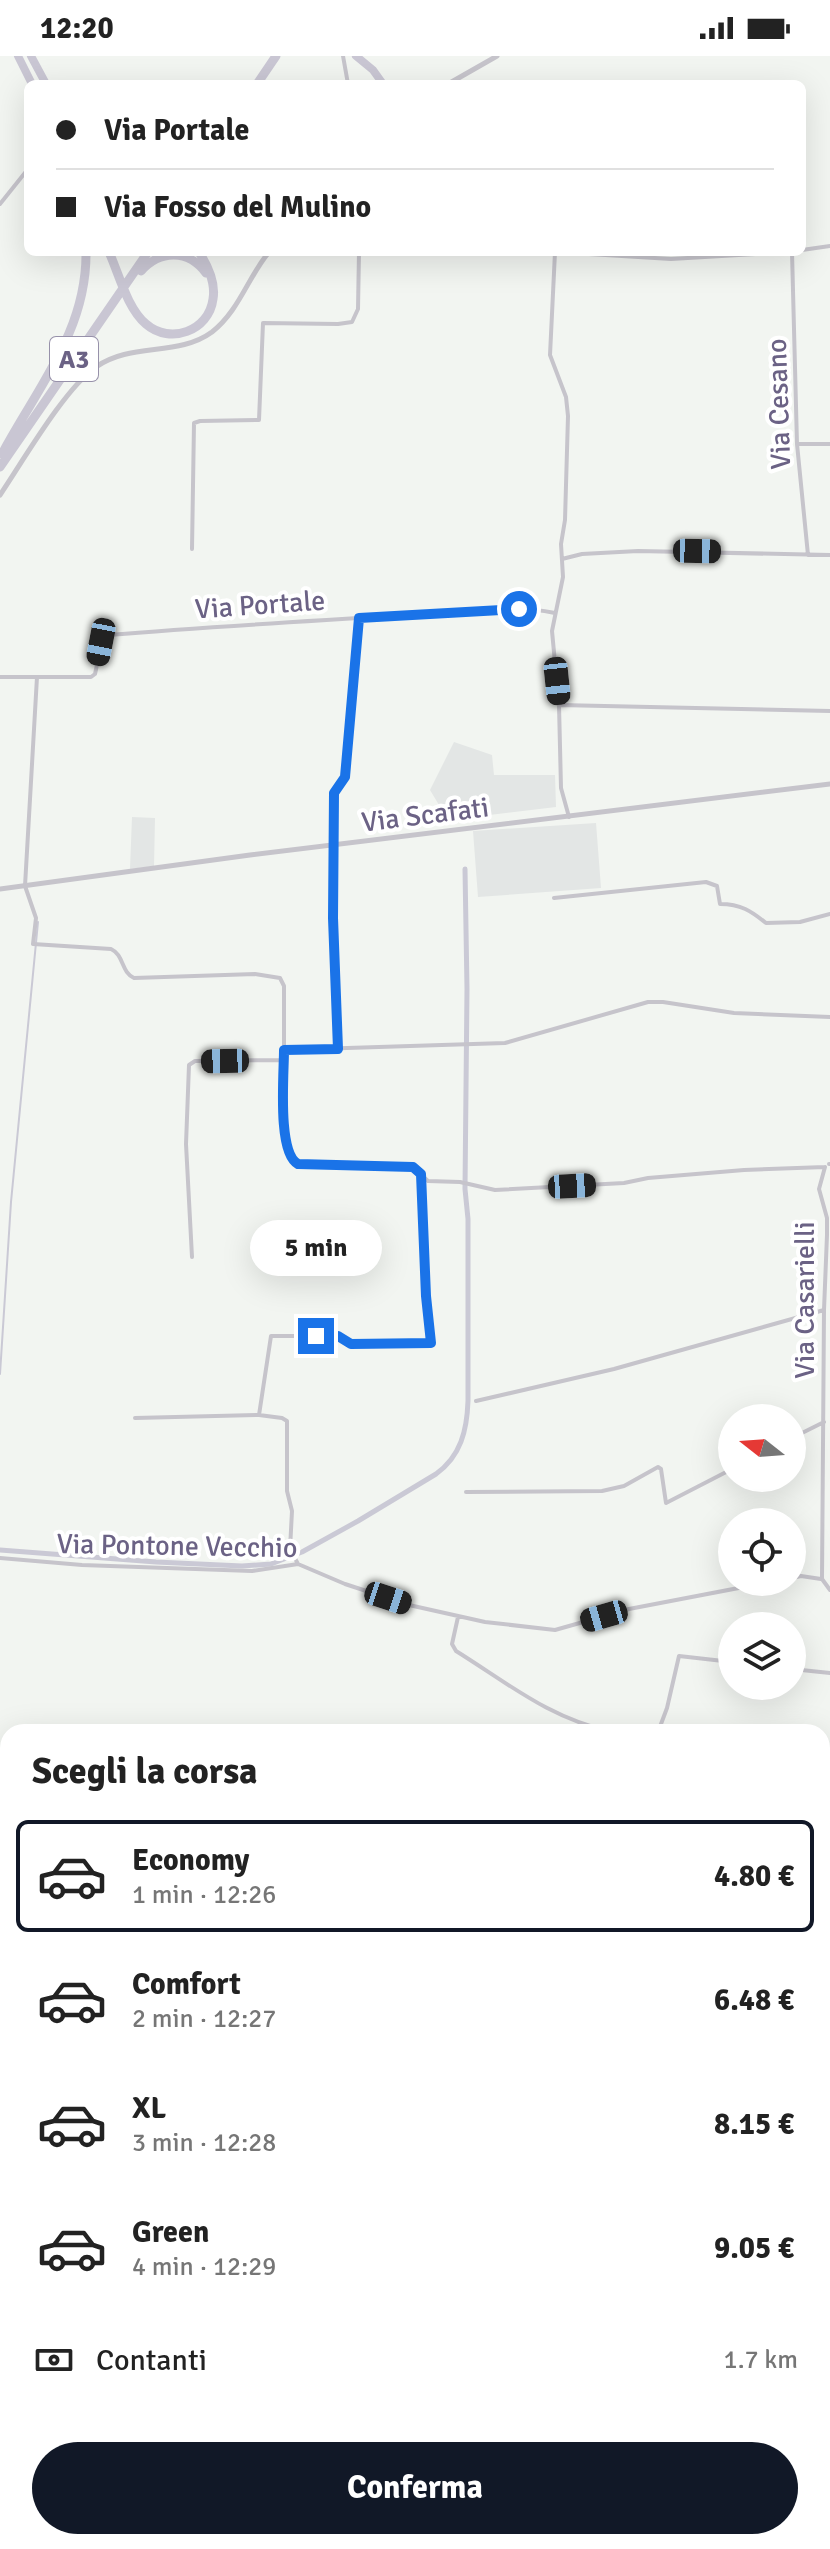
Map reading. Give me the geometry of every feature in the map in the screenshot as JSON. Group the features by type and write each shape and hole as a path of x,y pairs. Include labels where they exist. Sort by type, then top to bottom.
{"highway":[{"path":"18,56 30,80"},
{"path":"34,56 44,80"},
{"path":"260,80 276,56"},
{"path":"267,80 283,56"},
{"path":"356,56 380,80"},
{"name":"A3","path":"1,455 59,358 82,294 86,256"},
{"path":"111,256 135,310 152,329 166,334 190,331 204,320 211,308 212,283 201,256"},
{"name":"A3","path":"1,455 138,256"},
{"name":"A3","path":"0,467 145,256"},
{"name":"A3","path":"95,328 139,272 159,257 166,256"},
{"name":"A3","path":"181,256 188,257 204,269 212,283"}],"street":[{"path":"343,56 347,80"},
{"path":"455,80 497,56"},
{"path":"0,204 24,174"},
{"path":"806,249 830,246"},
{"path":"0,495 66,399 89,372 107,360 126,353 175,347 205,337 227,317 266,256"},
{"path":"192,549 194,423 259,420 263,323 352,322 358,309 359,256"},
{"path":"556,256 550,355 568,408 561,592 552,631 559,705 561,788 569,817"},
{"path":"622,256 671,259 722,256"},
{"name":"Via Cesano","path":"789,256 797,444 808,555"},
{"path":"797,444 830,444"},
{"path":"562,559 582,554 638,551 830,555"},
{"name":"Via Portale","path":"0,677 93,676 101,642 107,635 272,621 508,610 555,613"},
{"path":"338,1049 332,846 334,793 345,777 359,618"},
{"path":"37,677 25,886 36,918 36,944 111,949 119,953 127,973 134,978 255,974 280,978 284,986 284,1129 293,1163 413,1167 428,1181 460,1182 495,1190 624,1183 648,1178 828,1165"},
{"path":"559,705 830,711"},
{"name":"Via Scafati","path":"0,889 830,784"},
{"path":"554,898 706,882 717,886 720,904 736,904 750,910 766,923 800,922 830,914"},
{"path":"284,1050 505,1043 648,1002 734,1013 830,1017"},
{"path":"192,1257 186,1144 189,1065 195,1061 284,1060"},
{"name":"Via Casarielli","path":"822,1579 827,1226 819,1189 828,1165"},
{"path":"259,1415 271,1336 338,1336 351,1344 431,1343 421,1174"},
{"path":"476,1401 614,1369 824,1310"},
{"path":"135,1418 259,1415 287,1421 287,1491 292,1511 290,1549 297,1562"},
{"path":"806,1431 824,1422"},
{"path":"466,1492 602,1491 624,1486 658,1467 661,1469 666,1503 718,1476"},
{"name":"Via Pontone Vecchio","path":"0,1558 82,1565 252,1571 297,1562 345,1584 409,1605 458,1616 555,1630 629,1609 718,1592"},
{"path":"806,1577 822,1579 830,1590"},
{"path":"458,1616 452,1644 456,1651 556,1714 580,1724"},
{"path":"661,1724 679,1656 718,1660"},
{"path":"806,1670 830,1673"}],"shaded area":[{"path":"454,742 492,755 494,775 555,775 556,807 448,820 430,790"},
{"path":"132,817 155,818 154,866 130,869"},
{"path":"596,823 601,888 478,897 473,831"}],"waterway":[{"path":"0,1550 156,1562 242,1566 271,1564 302,1552 436,1474 457,1451 464,1432 468,1401 465,869"},
{"path":"0,1374 11,1202 38,922"}],"route":[{"path":"316,1336 338,1336 351,1344 431,1343 419,1170 413,1167 293,1163 284,1129 284,1050 338,1049 333,918 334,793 345,777 359,618 519,609"}]}
